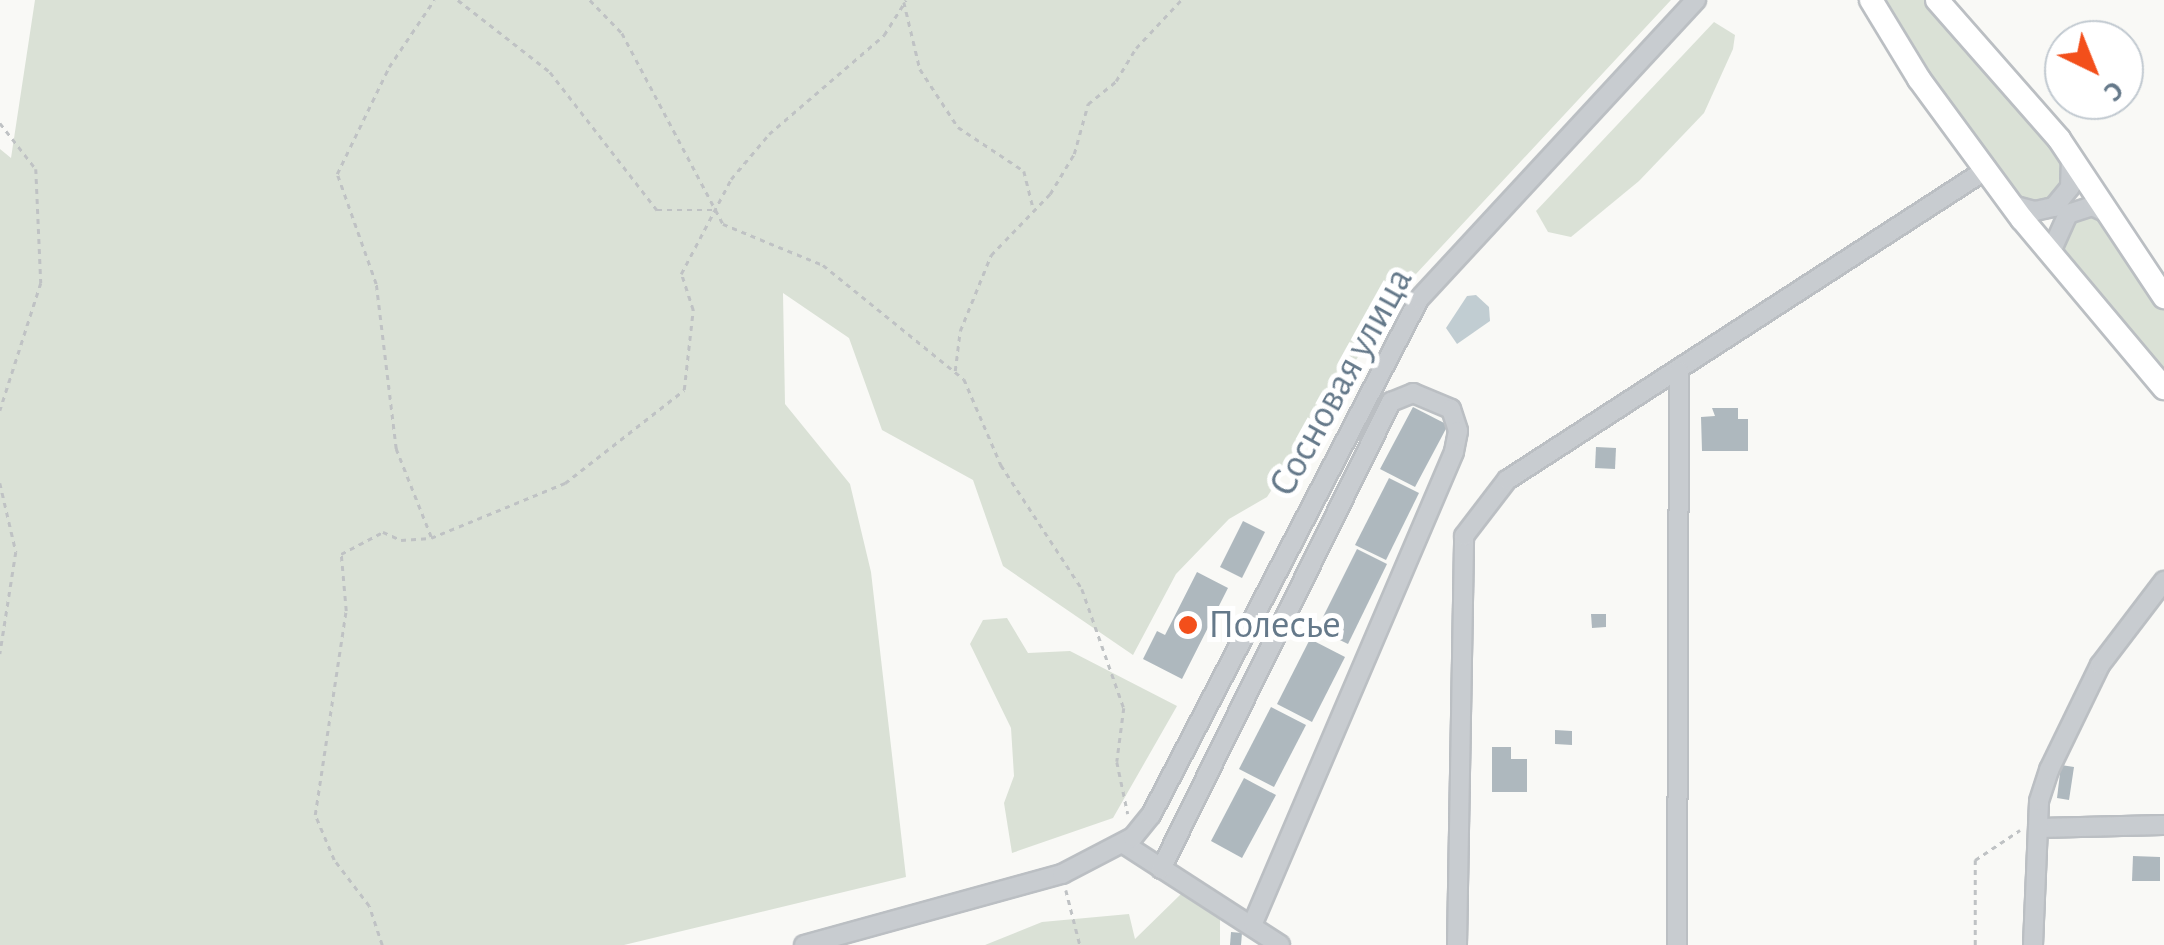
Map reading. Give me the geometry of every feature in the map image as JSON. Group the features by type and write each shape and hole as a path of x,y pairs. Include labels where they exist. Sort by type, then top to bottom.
{"main road":[{"path":"1871,0 1919,79 2012,205 2164,388"},
{"path":"1937,0 2072,159 2164,297"}],"street":[{"name":"Сосновая улица","path":"1125,843 1168,784 1419,299 1696,0"},
{"path":"2012,205 2035,212 2054,207 2070,187 2072,159"},
{"path":"1457,945 1464,536 1506,480 1679,372 1987,169"},
{"path":"2050,254 2068,214 2092,206 2108,213"},
{"path":"1677,945 1679,372"},
{"path":"1161,869 1391,402 1413,393 1451,409 1458,430 1454,452 1253,922"},
{"path":"2033,945 2038,823 2049,770 2100,664 2164,581"},
{"path":"2038,823 2164,825"},
{"path":"804,945 1062,874 1125,843 1161,869 1253,922 1280,945"}],"path":[{"path":"431,538 396,449 376,284 337,174 388,67 434,0"},
{"path":"458,0 550,72 657,210 715,210"},
{"path":"590,0 622,33 722,224 822,265 954,372 1001,464 1082,589 1124,708 1117,762 1125,843"},
{"path":"954,372 960,331 991,255 1034,210 1074,154 1088,104 1116,81 1136,48 1181,0"},
{"path":"382,945 369,906 334,860 314,815 346,611 341,554 383,532 401,540 431,538 565,483 684,390 693,310 681,274 715,210 769,134 884,35 904,1"},
{"path":"904,1 906,31 920,69 958,127 1024,171 1034,210"},
{"path":"0,123 36,169 41,283 0,411"},
{"path":"0,482 16,552 0,654"},
{"path":"1975,945 1975,860 2038,823"},
{"path":"1062,874 1080,945"}],"shaded area":[{"path":"35,0 1671,0 1402,289 1267,497 1229,519 1176,574 1133,655 1003,566 973,480 882,430 849,338 783,293 785,404 850,484 871,572 906,877 624,945 0,945 0,149 11,158"},
{"path":"1875,0 1933,0 2068,160 2059,199 2020,204"},
{"path":"1714,22 1735,35 1733,49 1704,113 1639,181 1571,237 1548,232 1536,211"},
{"path":"2103,215 2164,306 2164,381 2064,265 2057,240 2075,216"},
{"path":"1476,295 1489,307 1490,321 1457,344 1446,328 1467,296"},
{"path":"1007,618 1028,653 1070,651 1177,706 1113,818 1012,853 1004,803 1014,776 1011,728 970,644 983,620"},
{"path":"1181,894 1220,914 1220,945 985,945 1042,922 1129,914 1135,939"}],"building":[{"path":"1413,407 1448,425 1415,487 1380,469"},
{"path":"1712,408 1738,408 1738,419 1748,419 1748,451 1702,451 1701,417 1715,416"},
{"path":"1596,447 1616,448 1615,469 1595,468"},
{"path":"1389,478 1419,493 1386,560 1355,545"},
{"path":"1243,521 1265,532 1242,578 1220,567"},
{"path":"1357,549 1387,564 1348,644 1317,629"},
{"path":"1197,572 1228,588 1182,679 1143,659 1157,631 1165,635"},
{"path":"1591,614 1606,614 1606,627 1592,628"},
{"path":"1310,639 1345,657 1312,722 1277,704"},
{"path":"1271,707 1306,725 1274,787 1239,769"},
{"path":"1555,730 1572,731 1572,745 1555,744"},
{"path":"1492,747 1511,747 1511,759 1527,759 1527,792 1492,792"},
{"path":"2061,765 2074,767 2069,800 2057,798"},
{"path":"1244,778 1276,795 1242,858 1211,841"},
{"path":"2133,856 2160,857 2160,881 2132,881"},
{"path":"1231,932 1242,933 1241,945 1230,945"}],"place":[{"name":"Полесье","path":"1188,625"}]}
